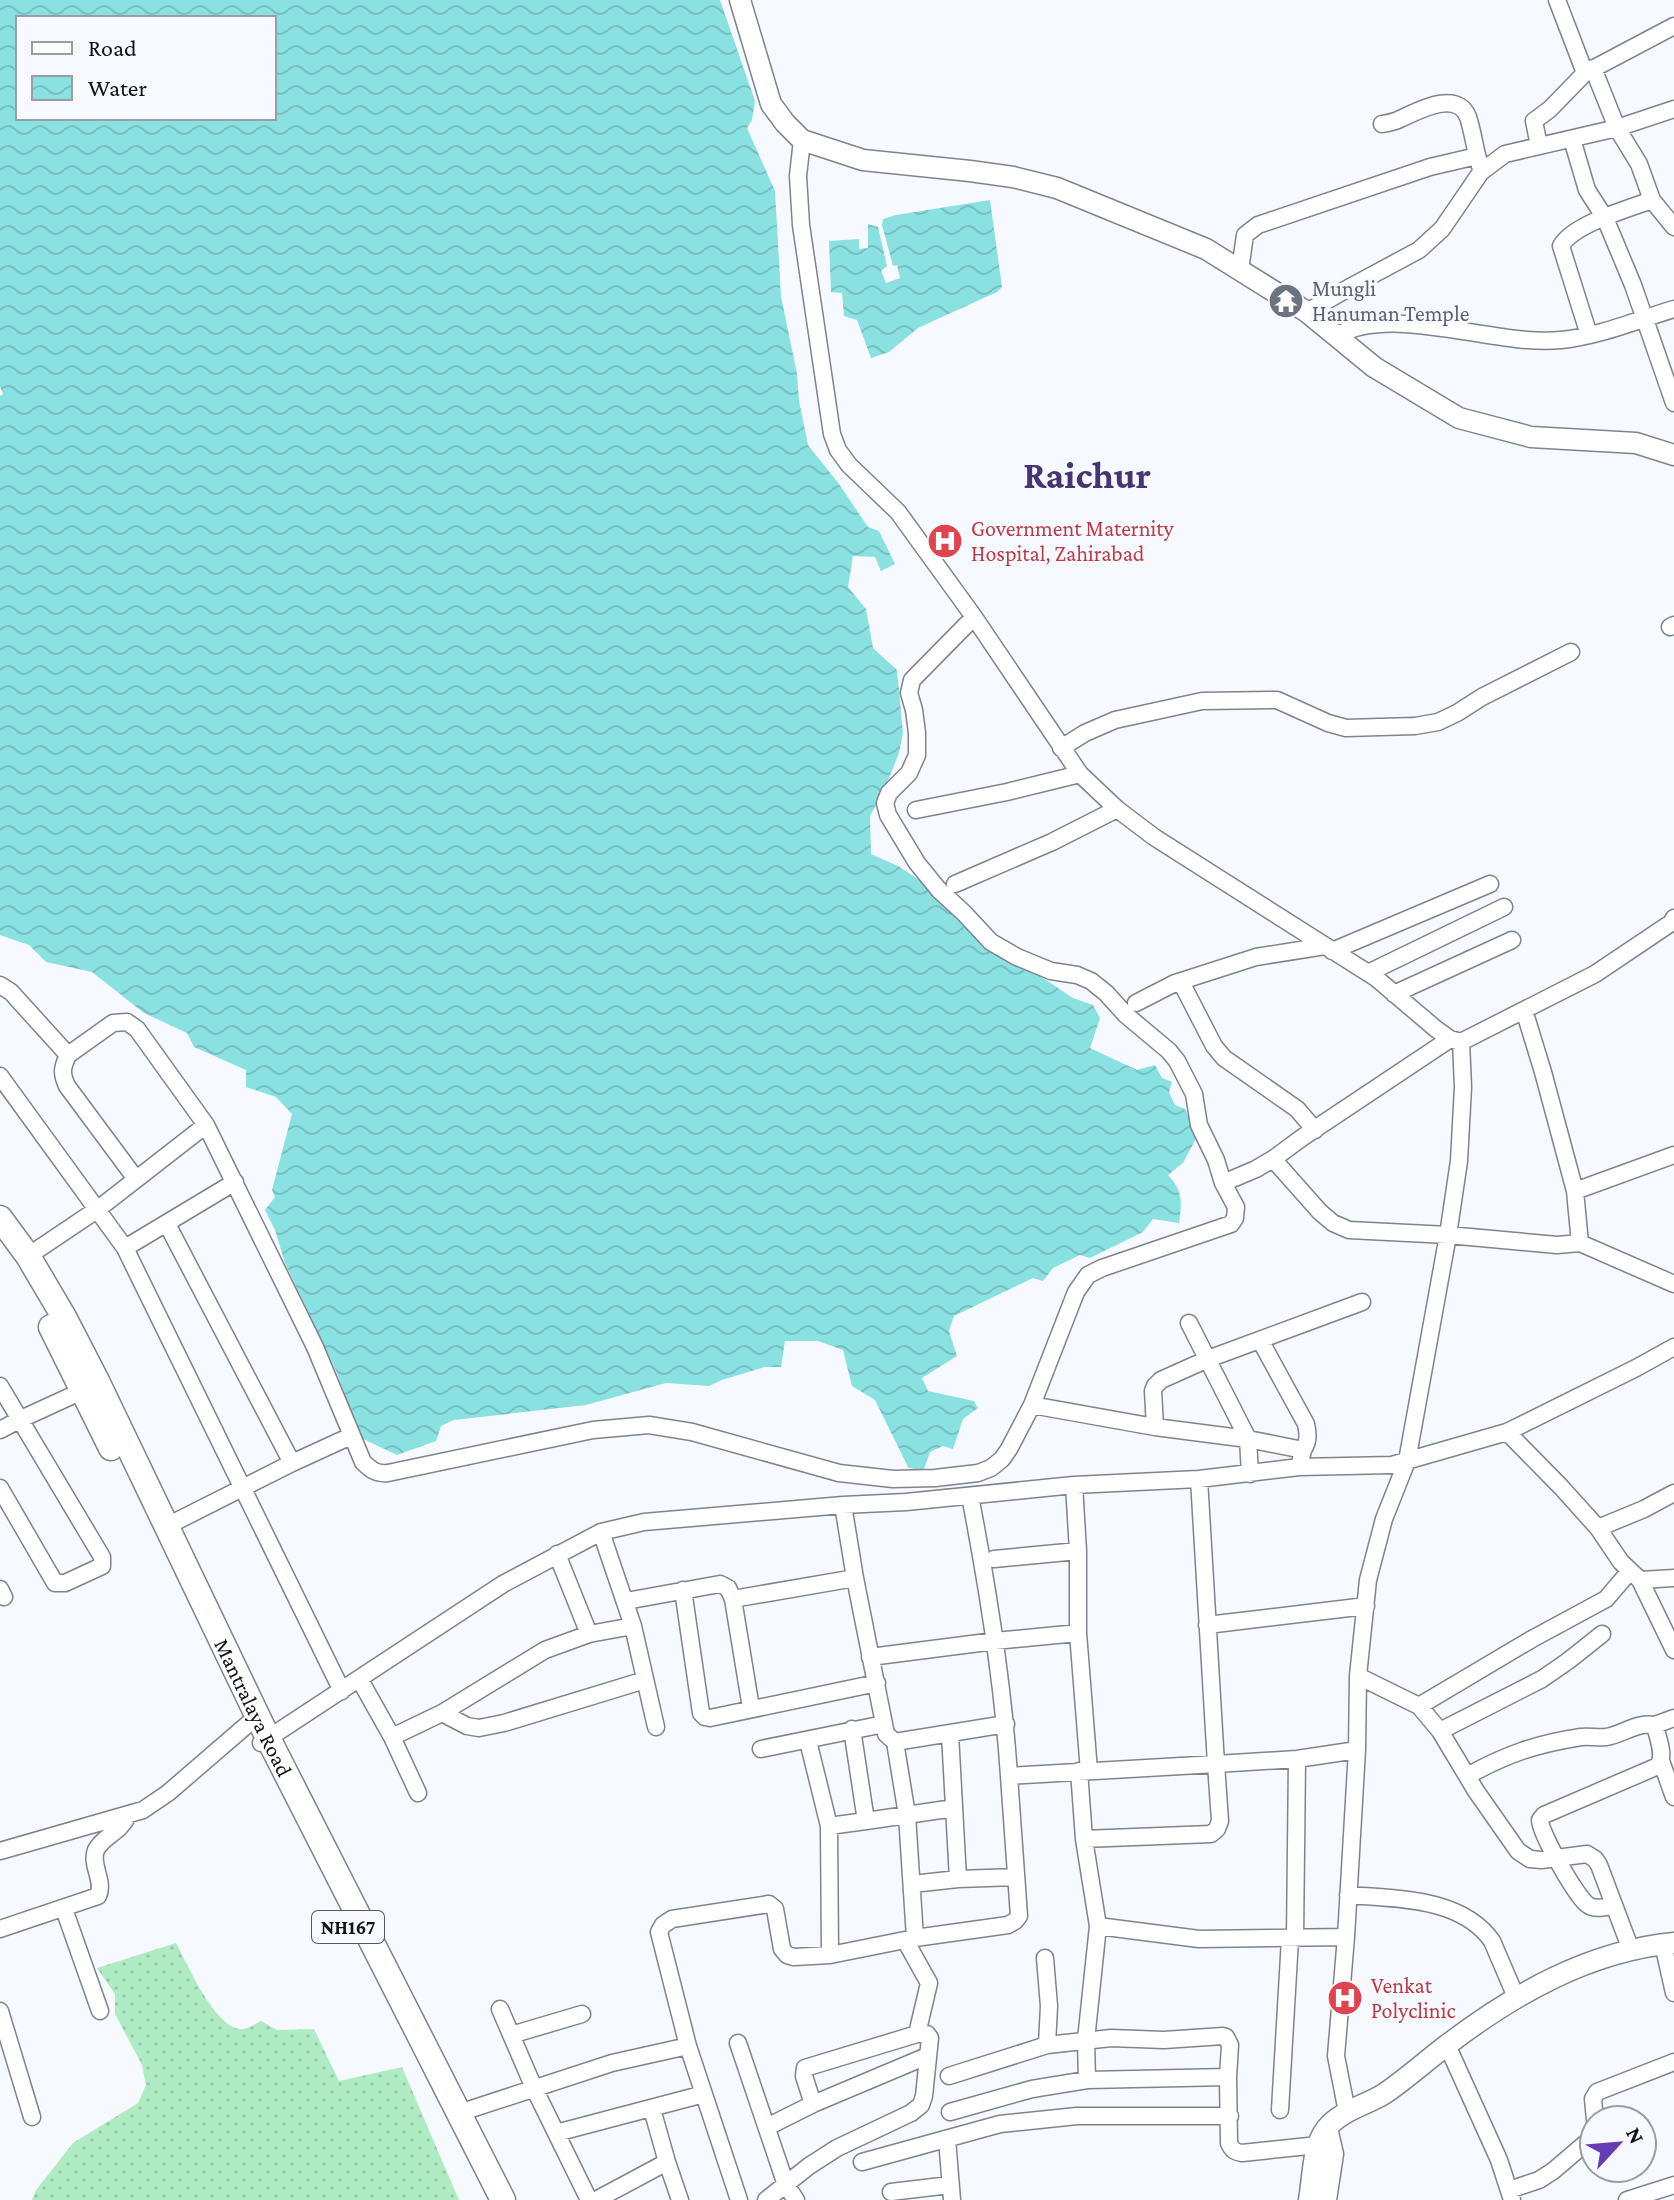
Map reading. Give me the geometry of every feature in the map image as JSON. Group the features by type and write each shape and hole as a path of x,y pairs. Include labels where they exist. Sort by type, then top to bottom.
{"highway":[{"name":"Mantralaya Road","path":"0,1218 28,1256 64,1317 167,1526 258,1736"},
{"name":"Mantralaya Road","path":"0,1243 18,1267 51,1328 258,1736 503,2200"},
{"name":"NH167","path":"258,1736 485,2200"}],"main road":[{"path":"740,0 771,104 802,140 863,160 985,173 1057,188 1206,249 1307,312 1374,367 1459,418 1531,437 1636,443 1674,455"},
{"path":"1309,2200 1323,2137 1347,2112 1383,2094 1447,2045 1549,1978 1616,1953 1668,1944"},
{"path":"1323,2137 1333,2154 1326,2200"}],"street":[{"path":"1557,0 1617,128 1639,164 1652,200 1674,227"},
{"path":"1539,146 1534,121 1589,70 1674,26"},
{"path":"1307,312 1419,250 1432,239 1479,164 1467,115 1457,104 1423,108 1382,124"},
{"path":"1240,270 1245,235 1258,225 1430,167 1479,164 1505,154 1617,128 1674,109"},
{"path":"1572,139 1587,190 1605,218 1645,318 1674,403"},
{"path":"802,140 798,176 801,225 832,434 838,450 849,465 898,512 974,617 1080,774 1117,809 1167,845 1368,973 1456,1041 1463,1087 1459,1161 1448,1235 1407,1461 1384,1519 1368,1580 1358,1676 1357,1750 1336,2056 1347,2112"},
{"path":"1589,335 1561,246 1570,235 1652,200"},
{"path":"1336,336 1347,330 1392,323 1506,339 1560,340 1589,335 1674,309"},
{"path":"136,1179 63,1077 62,1069 68,1055 113,1023 127,1022 137,1029 206,1125 315,1347 363,1462 378,1474 593,1430 649,1425 692,1432 839,1473 893,1479 935,1478 978,1473 991,1468 1009,1449 1032,1405 1082,1281 1102,1268 1231,1224 1236,1207 1199,1125 1194,1094 1169,1051 1091,981 1077,975 1051,971 991,942 939,890 917,863 888,815 885,803 889,793 909,773 917,755 917,733 909,693 912,680 974,617"},
{"path":"1061,748 1115,720 1202,701 1277,700 1346,728 1415,726 1438,722 1571,652"},
{"path":"916,810 1080,774"},
{"path":"955,884 1052,842 1117,809"},
{"path":"1136,1003 1181,982 1256,957 1328,949 1490,884"},
{"path":"1368,973 1504,907"},
{"path":"1223,1183 1273,1159 1456,1041 1595,974 1674,918"},
{"path":"1394,994 1512,940"},
{"path":"1181,982 1214,1046 1224,1058 1297,1109 1315,1130"},
{"path":"0,985 11,992 68,1055"},
{"path":"1524,1010 1575,1191 1580,1243"},
{"path":"0,1076 125,1248 342,1691"},
{"path":"28,1256 98,1209 206,1125"},
{"path":"1575,1191 1674,1155"},
{"path":"1273,1159 1320,1212 1333,1223 1349,1230 1557,1245 1580,1243 1674,1284"},
{"path":"125,1248 235,1182"},
{"path":"167,1224 292,1463"},
{"path":"1155,1427 1153,1391 1161,1380 1208,1359 1362,1302"},
{"path":"1189,1323 1248,1439 1250,1474"},
{"path":"1260,1340 1306,1424 1307,1443 1299,1467"},
{"path":"0,1851 128,1815 156,1803 258,1736 360,1680 503,1584 601,1532 644,1522 906,1502 1074,1485 1199,1479 1299,1467 1392,1465 1507,1432 1674,1347"},
{"path":"0,1386 102,1557 102,1566 65,1583 55,1583 0,1488"},
{"path":"0,1430 82,1391"},
{"path":"1032,1405 1303,1450"},
{"path":"1507,1432 1598,1528 1635,1576 1674,1650"},
{"path":"167,1526 351,1436"},
{"path":"1084,1839 1211,1834 1220,1821 1199,1479"},
{"path":"1074,1485 1084,1839 1098,1926 1086,2040 1087,2080"},
{"path":"1598,1528 1674,1493"},
{"path":"739,2200 688,2046 659,1932 663,1925 672,1919 769,1904 775,1909 782,1949 794,1957 830,1955 910,1939 1008,1925 1019,1916 1006,1724 970,1496"},
{"path":"843,1505 870,1657 886,1734 895,1742 907,1815 912,1884 910,1939 929,1983 917,2034"},
{"path":"601,1532 626,1601 656,1727"},
{"path":"994,1559 1078,1551"},
{"path":"557,1554 589,1634"},
{"path":"1419,1706 1606,1599 1635,1576 1674,1578"},
{"path":"733,1599 855,1578"},
{"path":"626,1601 720,1584 728,1588 733,1599 751,1708"},
{"path":"683,1590 701,1713 705,1717 877,1683"},
{"path":"1207,1625 1366,1606"},
{"path":"392,1737 442,1713 545,1650 589,1634 633,1626"},
{"path":"870,1657 1078,1633"},
{"path":"1440,1731 1542,1679 1602,1634"},
{"path":"1358,1676 1419,1706 1440,1731 1518,1851 1530,1859 1587,1854 1595,1859 1631,1950"},
{"path":"360,1680 392,1737 418,1793"},
{"path":"442,1713 467,1726 479,1728 645,1680"},
{"path":"1467,1776 1500,1758 1533,1746 1586,1736 1606,1737 1645,1723 1655,1725 1674,1718"},
{"path":"761,1749 884,1724"},
{"path":"895,1742 1006,1724"},
{"path":"1655,1725 1661,1761 1674,1797"},
{"path":"852,1729 866,1821"},
{"path":"950,1734 958,1879"},
{"path":"808,1741 829,1826 830,1955"},
{"path":"1009,1776 1297,1759 1357,1750"},
{"path":"1280,2110 1292,1939 1297,1759"},
{"path":"1613,1906 1596,1908 1585,1903 1540,1828 1540,1820 1544,1815 1658,1766 1661,1761"},
{"path":"829,1826 954,1808"},
{"path":"0,1929 98,1896 101,1885 96,1850 119,1829 128,1815"},
{"path":"912,1884 1016,1877"},
{"path":"1348,1895 1414,1901 1442,1907 1465,1917 1492,1941 1516,1997"},
{"path":"64,1909 100,2011"},
{"path":"1098,1926 1199,1939 1346,1937"},
{"path":"1668,1944 1674,1993"},
{"path":"1045,1958 1049,2006 1047,2045"},
{"path":"500,2009 534,2088 589,2200"},
{"path":"0,2011 32,2117"},
{"path":"511,2035 582,2014"},
{"path":"766,2200 837,2148 911,2113 921,2105 930,2038 927,2034 917,2034 805,2068 804,2076 813,2104"},
{"path":"949,2076 1047,2045 1111,2038 1164,2040 1226,2037 1230,2045 1231,2149 1235,2152 1323,2137"},
{"path":"738,2043 786,2185 796,2200"},
{"path":"1447,2045 1499,2160 1511,2195 1553,2171 1578,2150"},
{"path":"459,2113 612,2063 688,2046"},
{"path":"767,2127 927,2056"},
{"path":"1593,2104 1597,2092 1674,2062"},
{"path":"950,2112 1032,2089 1087,2080 1228,2077"},
{"path":"556,2133 704,2094"},
{"path":"652,2109 680,2200"},
{"path":"862,2162 1000,2124 1077,2116 1230,2116"},
{"path":"891,2192 951,2192 947,2139"},
{"path":"596,2200 667,2162"},
{"path":"1627,2200 1674,2185"}],"green space":[{"path":"176,1943 204,1995 224,2020 234,2027 244,2029 261,2021 277,2030 314,2029 339,2081 402,2067 459,2200 32,2200 36,2190 73,2143 138,2103 146,2085 142,2065 115,2014 115,1994 97,1968"}],"water":[{"path":"0,0 720,0 755,101 752,120 747,128 775,191 781,296 808,445 868,527 879,531 895,564 881,571 875,557 853,556 848,587 866,609 873,648 897,670 903,733 899,753 870,816 871,854 919,880 967,922 981,944 1037,974 1073,998 1093,1005 1100,1018 1090,1048 1137,1070 1155,1065 1162,1078 1172,1082 1169,1092 1175,1105 1185,1109 1198,1135 1183,1163 1168,1175 1180,1197 1179,1223 1153,1219 1143,1232 1090,1258 1080,1255 1053,1268 1043,1281 1033,1278 954,1316 949,1331 957,1356 922,1378 928,1391 974,1401 978,1408 963,1419 953,1449 943,1446 930,1452 923,1472 908,1467 875,1400 852,1386 843,1350 818,1341 785,1341 781,1367 765,1367 709,1386 666,1383 586,1405 454,1420 441,1426 436,1441 397,1455 359,1437 337,1373 285,1263 265,1210 275,1197 272,1190 292,1114 276,1097 246,1087 246,1070 194,1047 187,1033 144,1013 92,972 46,962 29,945 0,935 0,396 3,394 0,387"},
{"path":"990,200 1002,287 918,328 889,352 871,358 857,320 844,316 842,293 831,292 829,241 859,239 859,249 868,248 868,224 878,227 887,266 881,271 886,283 900,278 897,265 893,266 883,219"}],"place":[{"name":"Mungli Hanuman Temple","path":"1286,301"},
{"name":"Government Maternity Hospital, Zahirabad","path":"945,541"},
{"name":"Venkat Polyclinic","path":"1345,1998"}],"district":[{"name":"Raichur","path":"1087,475"}]}
